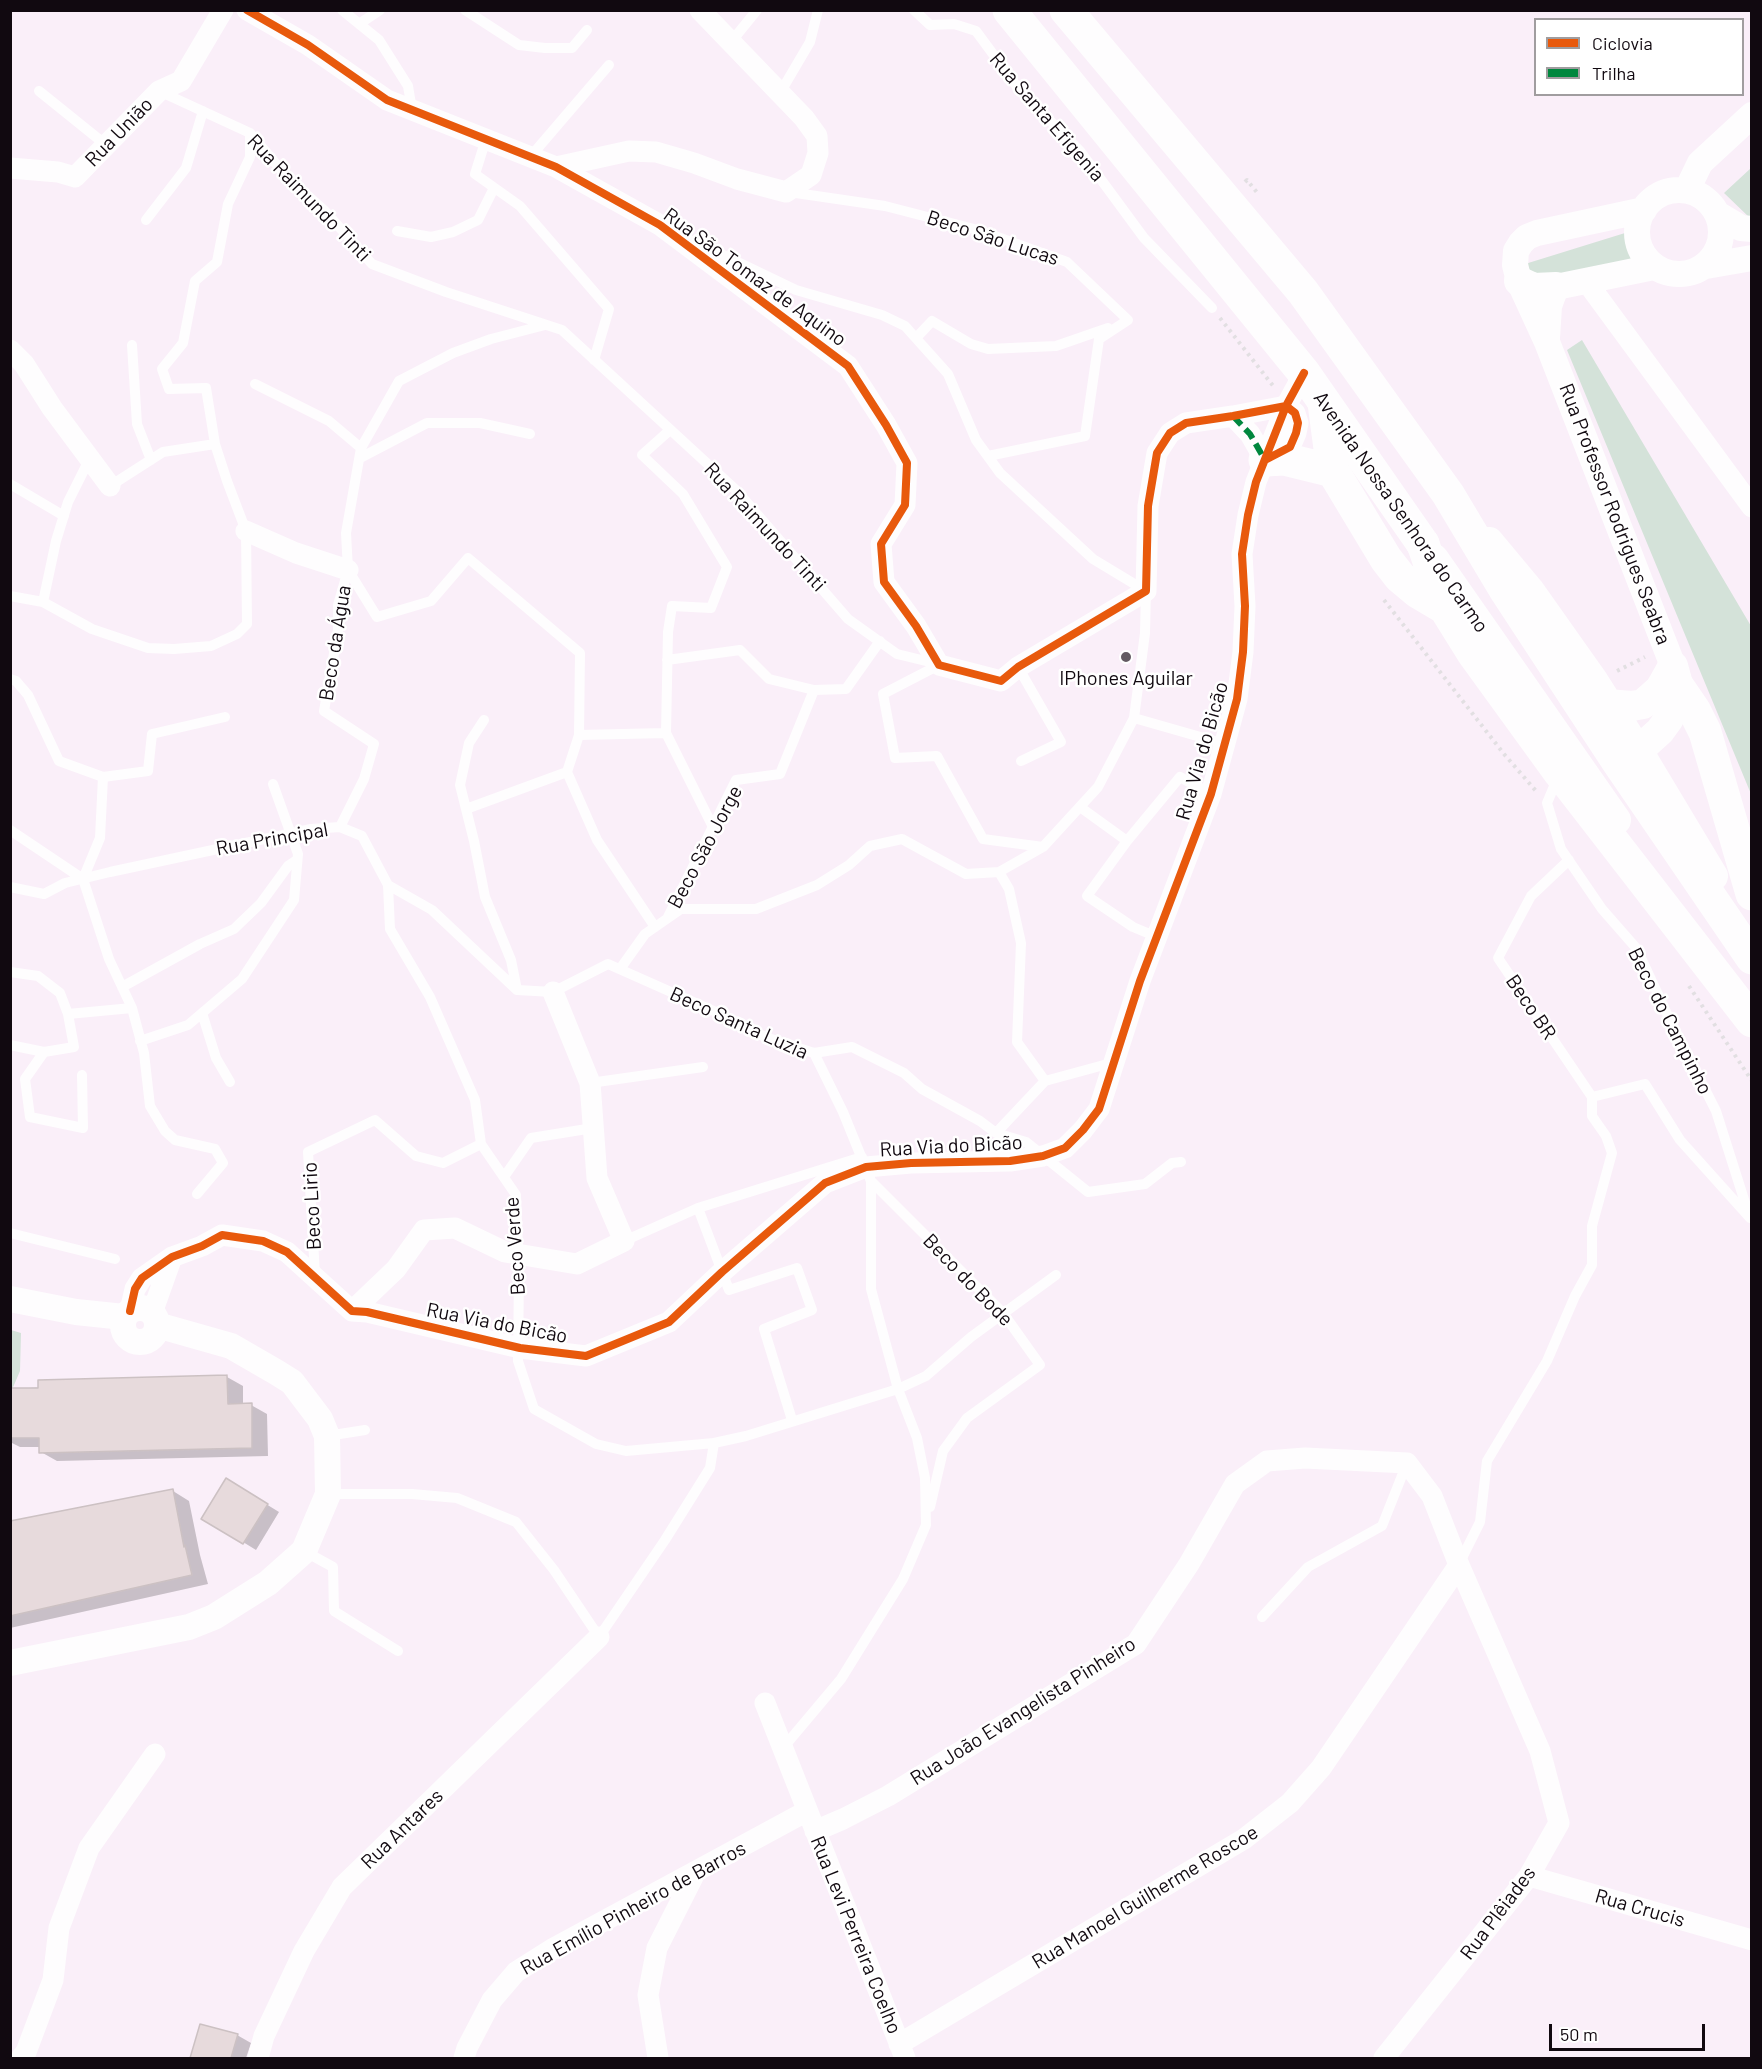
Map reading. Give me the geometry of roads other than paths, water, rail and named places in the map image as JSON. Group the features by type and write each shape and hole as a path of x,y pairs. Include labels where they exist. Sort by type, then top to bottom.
{"main road":[{"name":"Avenida Nossa Senhora do Carmo","path":"1009,10 1304,373 1479,624 1561,760"},
{"name":"Avenida Nossa Senhora do Carmo","path":"1066,10 1303,292 1518,590 1594,682 1607,690 1628,756 1752,941"},
{"path":"1519,281 1534,288 1556,287"},
{"path":"1324,403 1333,471 1386,559 1400,577 1418,592 1445,608"},
{"path":"1265,460 1284,459 1333,471"},
{"path":"1423,544 1445,608 1473,653 1561,760 1747,1014"},
{"path":"1479,624 1485,608 1495,596 1518,590 1628,756 1752,957"},
{"path":"1607,690 1632,706 1643,704 1676,677"},
{"path":"1561,760 1602,765 1628,756 1660,731 1668,720 1676,704 1676,677"},
{"path":"1676,677 1705,732 1752,894"}],"street":[{"name":"Rua União","path":"10,168 58,172 75,177 159,91 181,81 223,10"},
{"name":"Rua São Tomaz de Aquino","path":"247,10 308,45 387,100 556,166 660,225 848,366 886,425 907,463 905,505 881,544 885,582 916,626 939,665"},
{"path":"556,166 629,151 656,152 737,179 786,192 811,174 818,153 817,136 804,118 700,10"},
{"path":"1687,190 1700,163 1752,115"},
{"path":"1752,229 1741,228 1719,215 1706,199 1687,190 1674,190 1652,200 1638,221 1637,234 1639,247 1645,258 1654,267 1667,273 1680,275 1694,273 1706,266 1752,258"},
{"path":"1519,281 1515,258 1521,243 1527,237 1644,210"},
{"path":"1706,266 1721,243 1722,229 1719,215"},
{"path":"1556,287 1654,267"},
{"name":"Rua Professor Rodrigues Seabra","path":"1519,281 1547,342 1676,677"},
{"path":"1586,281 1752,507"},
{"name":"Rua Professor Rodrigues Seabra","path":"1547,342 1549,306 1556,287"},
{"path":"10,350 24,364 52,408 110,486"},
{"path":"1286,406 1304,373"},
{"path":"1146,591 1148,506 1157,453 1170,433 1186,423 1286,406 1295,413 1298,423 1290,447 1265,460 1250,434 1233,416"},
{"name":"Rua Via do Bicão","path":"352,1311 367,1312 519,1348 586,1356 669,1322 722,1272 825,1183 866,1168 911,1163 1010,1161 1043,1156 1065,1148 1099,1109 1140,981 1211,794 1237,699 1243,652 1245,606 1242,554 1253,493 1265,460"},
{"path":"246,531 296,553 348,570"},
{"name":"Rua Raimundo Tinti","path":"939,665 1001,681 1018,668 1146,591"},
{"path":"140,1323 172,1257 202,1246 222,1235 264,1241 287,1252 352,1311 396,1269 424,1230 455,1228 505,1252 578,1264 624,1241 597,1178 590,1083 553,992"},
{"path":"10,1299 140,1323 231,1346 292,1382 320,1419 327,1436 328,1494 304,1551 268,1582 214,1617 189,1628 10,1663"},
{"name":"Rua João Evangelista Pinheiro","path":"815,1831 888,1796 1136,1644 1189,1564 1235,1484 1267,1461 1305,1458 1407,1463"},
{"path":"1407,1463 1432,1496 1459,1565"},
{"name":"Rua Plêiades","path":"1384,2058 1529,1876 1559,1823 1539,1751 1459,1565"},
{"name":"Rua Manoel Guilherme Roscoe","path":"902,2051 1244,1839 1290,1803 1321,1768 1459,1565"},
{"name":"Rua Antares","path":"258,2058 264,2036 304,1951 342,1887 598,1637"},
{"name":"Rua Levi Perreira Coelho","path":"765,1703 902,2051"},
{"path":"19,2052 53,1980 59,1928 89,1848 155,1754"},
{"name":"Rua Emílio Pinheiro de Barros","path":"464,2058 492,2000 516,1972 554,1948 807,1811"},
{"path":"658,2058 648,1995 657,1948 695,1873"},
{"name":"Rua Crucis","path":"1529,1876 1752,1941"}],"lane":[{"path":"342,10 379,40 408,86 412,110"},
{"path":"359,24 380,10"},
{"path":"465,10 519,45 572,48 587,30"},
{"path":"731,42 757,10"},
{"path":"780,93 810,42 818,10"},
{"name":"Rua Santa Efigenia","path":"914,10 930,25 954,24 976,31 1018,88 1080,151 1144,238 1212,308"},
{"path":"531,156 609,65"},
{"path":"39,91 106,145"},
{"name":"Rua Raimundo Tinti","path":"159,91 250,133 287,177 325,211 372,264 446,292 562,330 737,491 848,619 897,654 939,665"},
{"path":"146,220 186,168 203,111"},
{"path":"10,596 43,602 92,629 148,648 174,649 211,646 237,634 247,624 246,531 215,444 206,388 169,389 162,369 183,343 195,281 217,262 228,204 250,157 250,133"},
{"path":"486,139 476,174 520,206 609,309 594,360"},
{"path":"397,231 431,237 453,232 478,219 494,188"},
{"name":"Beco São Lucas","path":"786,192 896,208 978,230 1067,262 1128,320"},
{"path":"620,969 645,934 681,909 756,909 817,885 849,865 870,846 902,839 966,874 999,872 1043,847 1098,787 1134,718 1145,633 1146,591 1093,559 1000,472 976,440 948,374 905,326 882,315 796,290 660,225"},
{"path":"916,338 932,321 971,344 988,349 1056,346 1128,320"},
{"path":"988,456 1085,436 1099,339 1128,320"},
{"path":"547,325 491,339 453,353 399,381 360,453 346,533 348,570 377,617 431,601 468,558 580,653 579,735 567,772 597,840 655,927"},
{"path":"132,345 137,424 151,460"},
{"path":"255,384 329,421 360,453"},
{"path":"360,453 427,423 480,423 530,434"},
{"path":"670,430 642,455 683,494 727,567 711,608 672,606 668,632 666,733 713,827"},
{"path":"110,486 163,452 215,444"},
{"path":"43,602 56,541 64,516 90,458"},
{"path":"10,484 64,516"},
{"name":"Beco da Água","path":"340,827 364,779 374,744 324,711 338,630 338,605 348,570"},
{"path":"668,660 740,651 768,679 814,690 846,689 879,641"},
{"path":"939,665 883,694 895,758 937,756 983,839 1043,847"},
{"path":"1018,668 1061,742 1021,761"},
{"path":"10,679 16,681 28,695 59,761 103,777 148,771 152,734 225,717"},
{"name":"Beco São Jorge","path":"667,918 736,780 780,774 814,690"},
{"path":"1134,718 1225,744"},
{"path":"484,720 469,743 460,785 485,897 511,960 517,990"},
{"path":"579,735 666,733"},
{"name":"Beco do Campinho","path":"1561,760 1547,803 1561,849 1602,909 1637,949 1716,1111 1750,1218 1680,1140 1645,1084 1592,1097"},
{"path":"466,809 567,772"},
{"path":"83,879 100,838 103,777"},
{"path":"1157,937 1133,927 1087,896 1127,841 1180,777 1211,794"},
{"path":"140,1041 188,1025 242,979 294,900 298,854 273,783"},
{"path":"1080,807 1127,841"},
{"name":"Rua Principal","path":"10,887 44,894 65,883 311,829 340,827 362,836 388,885"},
{"path":"10,830 83,879 109,959 132,1008 140,1041 150,1106 165,1131 175,1140 215,1149 224,1163 197,1194"},
{"path":"122,987 200,944 234,929 261,903 288,866 297,860"},
{"name":"Beco BR","path":"1569,860 1531,896 1498,958 1592,1097"},
{"path":"999,872 1009,889 1022,943 1017,1042 1045,1081"},
{"path":"388,885 432,910 517,990 553,992"},
{"name":"Beco Verde","path":"388,885 390,929 430,997 475,1100 481,1144 516,1195 518,1361 534,1409 596,1444 626,1451 714,1443 746,1436 898,1389 926,1376 971,1337 1056,1275"},
{"name":"Beco Santa Luzia","path":"553,992 608,964 716,1012 765,1037 814,1053 843,1112 866,1168 871,1289 898,1389 920,1448 925,1478 926,1525"},
{"path":"10,972 38,976 60,993 68,1014 74,1047 44,1052 10,1045"},
{"path":"68,1014 132,1008"},
{"path":"202,1013 216,1058 230,1082"},
{"path":"814,1053 852,1047 904,1073 922,1089 980,1121 996,1133 1026,1142 1088,1192 1145,1184 1172,1163 1181,1162"},
{"path":"44,1052 25,1079 30,1117 83,1128 82,1075"},
{"path":"996,1133 1045,1081 1115,1062"},
{"path":"590,1083 703,1067"},
{"path":"1459,1565 1480,1522 1487,1461 1547,1361 1575,1296 1592,1265 1592,1226 1612,1153 1606,1136 1592,1116 1592,1097"},
{"name":"Beco Lirio","path":"316,1279 308,1152 375,1120 416,1156 443,1163 481,1144"},
{"path":"504,1177 531,1138 594,1128"},
{"path":"624,1241 698,1209 866,1168"},
{"name":"Beco do Bode","path":"866,1168 1003,1313 1040,1365 967,1418 949,1442 944,1450 926,1525"},
{"path":"698,1209 729,1290 797,1268 812,1310 764,1329 792,1420"},
{"path":"10,1233 115,1259"},
{"path":"327,1436 365,1430"},
{"path":"328,1494 412,1494 457,1498 516,1522 554,1570 598,1637 665,1540 710,1468 714,1443"},
{"path":"1262,1617 1308,1567 1382,1526 1407,1463"},
{"path":"783,1748 842,1680 903,1579 926,1525"},
{"path":"304,1551 333,1567 334,1611 398,1651"}],"place":[{"name":"IPhones Aguilar","path":"1126,657"}]}
